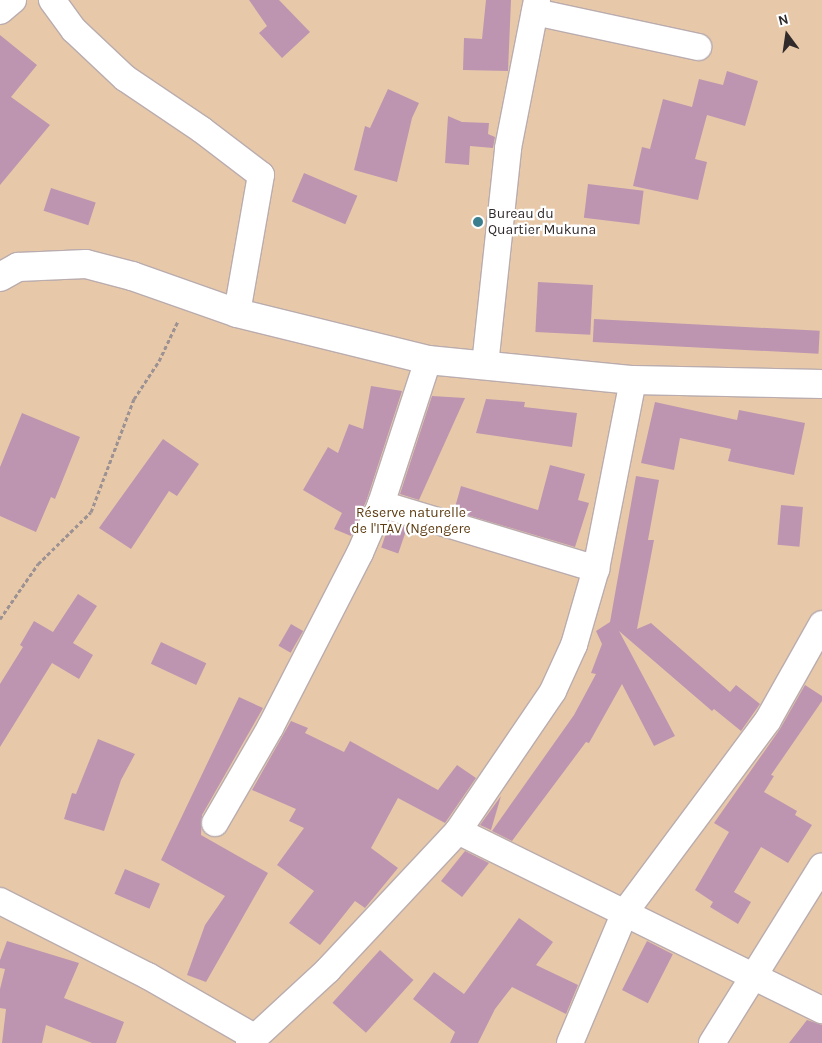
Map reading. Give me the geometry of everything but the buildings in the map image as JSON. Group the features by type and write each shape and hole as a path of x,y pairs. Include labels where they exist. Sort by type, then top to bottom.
{"street":[{"path":"0,11 13,0"},
{"path":"52,0 74,30 126,78 202,130 260,175 237,313"},
{"path":"484,365 508,148 536,6 698,46"},
{"path":"0,277 18,267 86,264 190,296 237,313 428,360 633,380 822,384"},
{"path":"215,823 270,728 360,552 381,504 428,360"},
{"path":"0,901 148,976 252,1040 328,970 458,831 553,691 574,645 596,569 633,380"},
{"path":"381,504 596,569"},
{"path":"570,1043 625,912 736,759 768,720 820,635"},
{"path":"458,831 822,1010"},
{"path":"712,1043 756,976 822,866"}],"path":[{"path":"0,619 38,564 91,512 134,399 159,361 190,296"}],"green space":[{"name":"Réserve naturelle de l'ITAV (Ngengere","path":"0,0 822,0 822,1043 0,1043"}],"place":[{"name":"Bureau du Quartier Mukuna","path":"478,222"}]}
